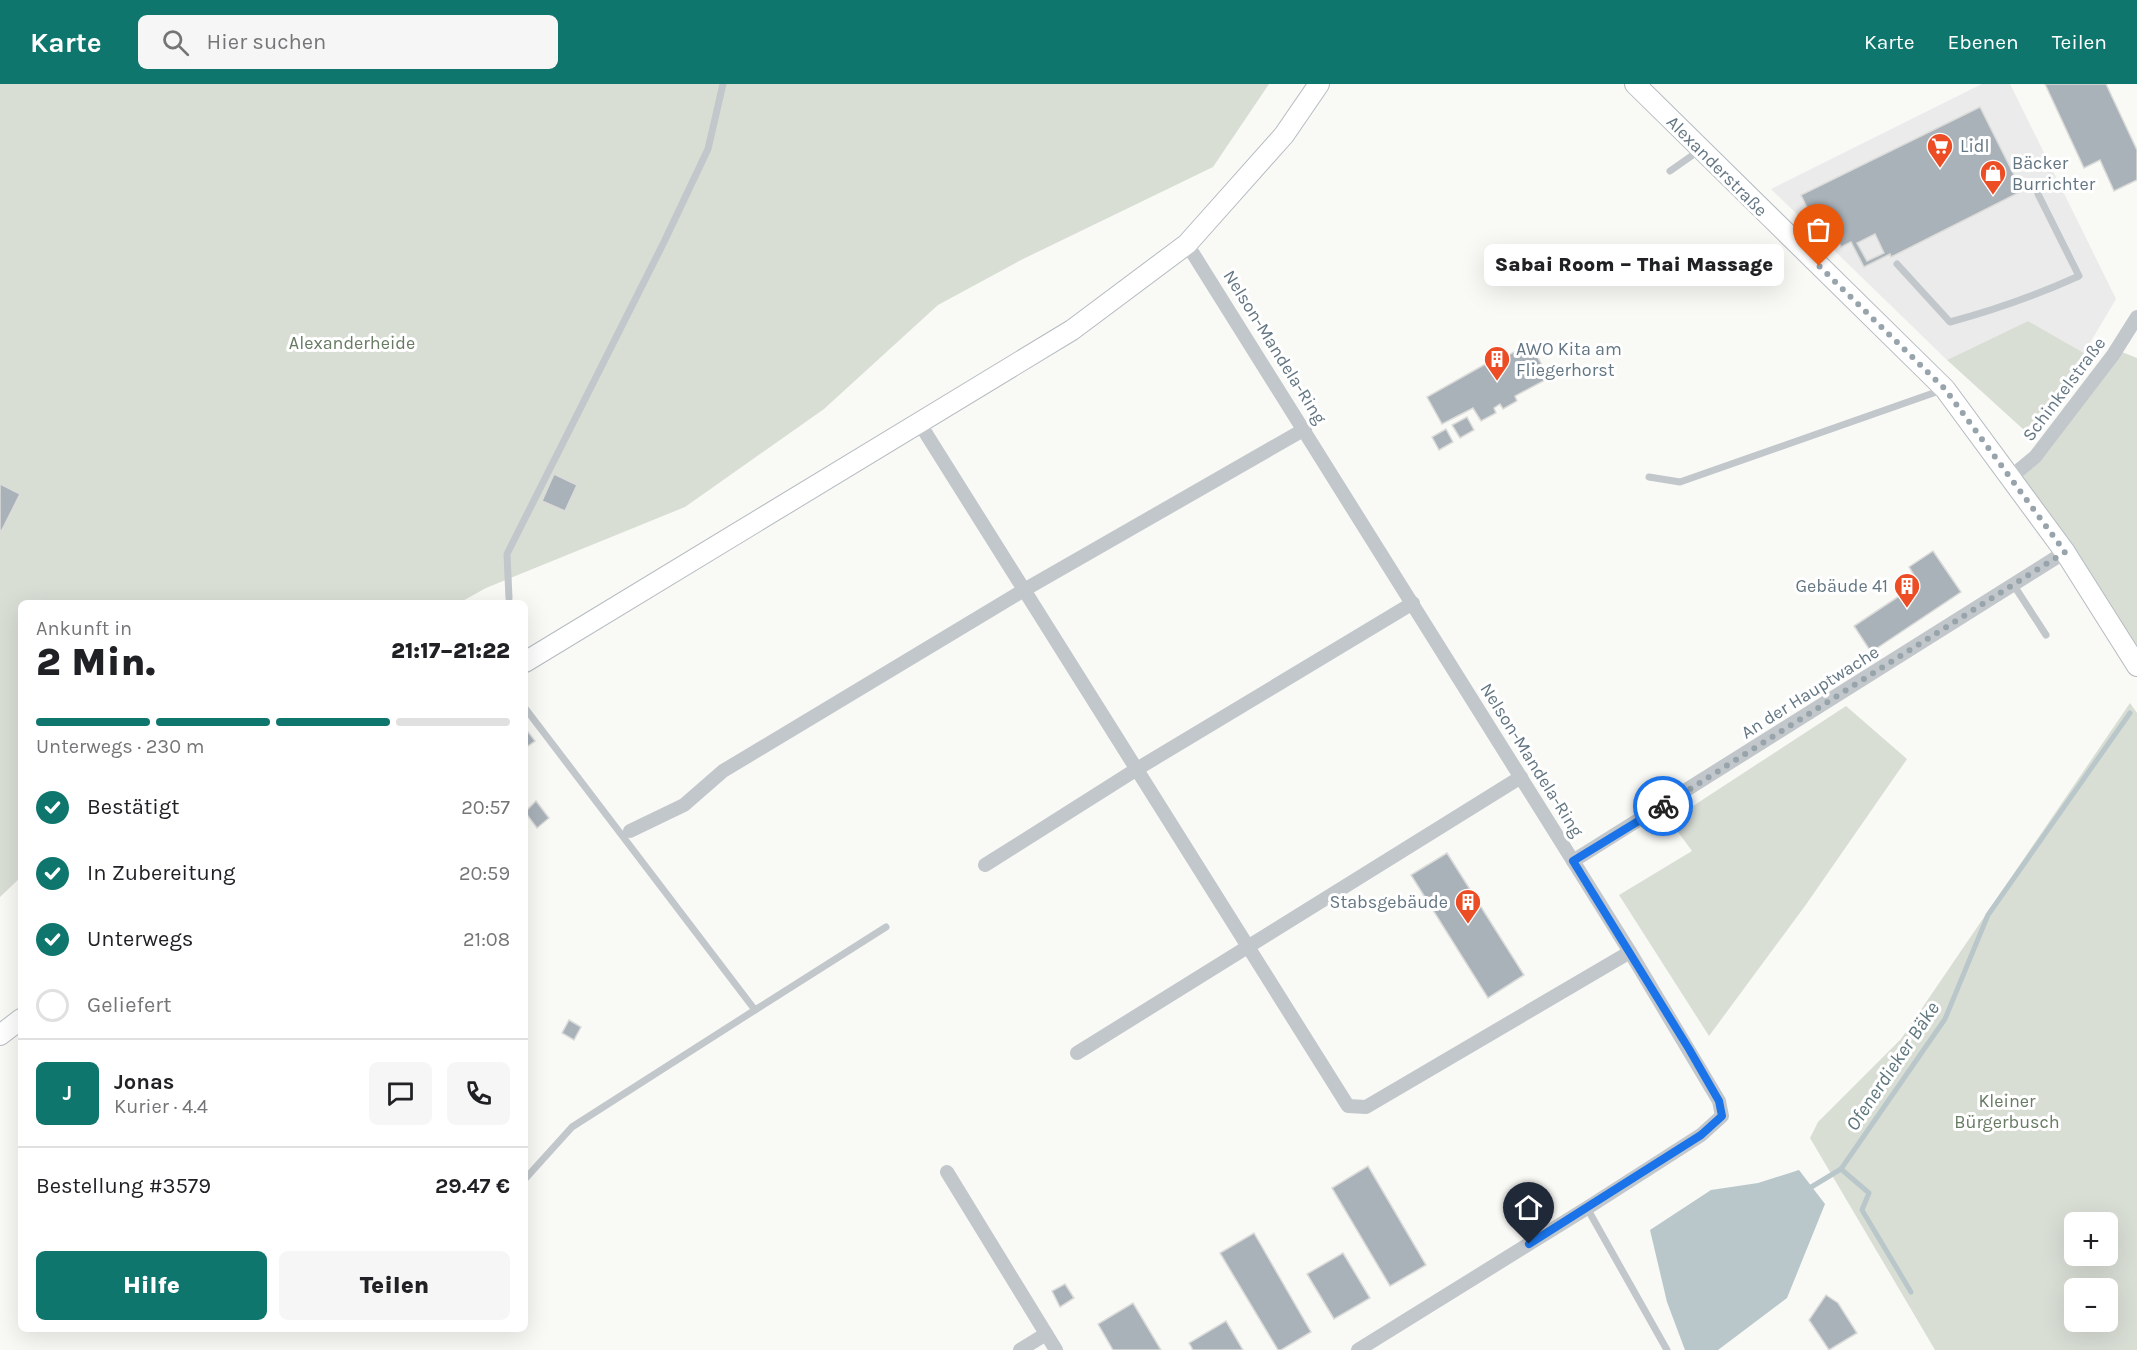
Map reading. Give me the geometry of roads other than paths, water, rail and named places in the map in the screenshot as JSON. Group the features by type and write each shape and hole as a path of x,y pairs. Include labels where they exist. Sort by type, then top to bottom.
{"street":[{"path":"528,660 1072,330 1187,244 1284,135 1318,84"},
{"name":"Alexanderstraße","path":"1635,84 1945,389 2012,476 2065,552 2137,666"},
{"name":"Nelson-Mandela-Ring","path":"1187,244 1305,429 1630,952 1719,1101 1722,1116 1701,1135 1358,1350"},
{"name":"Schinkelstraße","path":"2012,476 2035,457 2113,355 2137,317"},
{"path":"920,424 1348,1106 1366,1107 1630,952"},
{"path":"630,831 684,805 723,771 1024,590 1305,429"},
{"name":"An der Hauptwache","path":"1573,861 2065,552"},
{"path":"985,866 1137,769 1413,603"},
{"path":"1077,1053 1521,777"},
{"path":"0,1035 18,1021"},
{"path":"947,1172 1056,1350"},
{"path":"1020,1350 1046,1334"}],"lane":[{"path":"509,598 507,554 664,242 708,149 723,84"},
{"path":"1671,171 1700,150"},
{"path":"1897,264 1950,322 1991,310 2035,292 2046,291 2079,276 2038,194"},
{"path":"1649,477 1680,482 1945,389"},
{"path":"2013,584 2046,635"},
{"path":"528,712 756,1010"},
{"path":"528,1176 572,1127 886,927"},
{"path":"1587,1208 1667,1350"}],"waterway":[{"name":"Ofenerdieker Bäke","path":"1808,1189 1841,1169 1945,1019 1988,915 2130,713"},
{"path":"1841,1169 1869,1193 1862,1210 1911,1292"}],"place":[{"name":"Lidl","path":"1940,169"},
{"name":"Bäcker Burrichter","path":"1993,196"},
{"name":"Sabai Room – Thai Massage","path":"1819,266"},
{"name":"AWO Kita am Fliegerhorst","path":"1497,382"},
{"name":"Gebäude 41","path":"1907,609"},
{"name":"Stabsgebäude","path":"1468,925"}],"park label":[{"name":"Alexanderheide","path":"352,343"},
{"name":"Kleiner Bürgerbusch","path":"2007,1111"}]}
